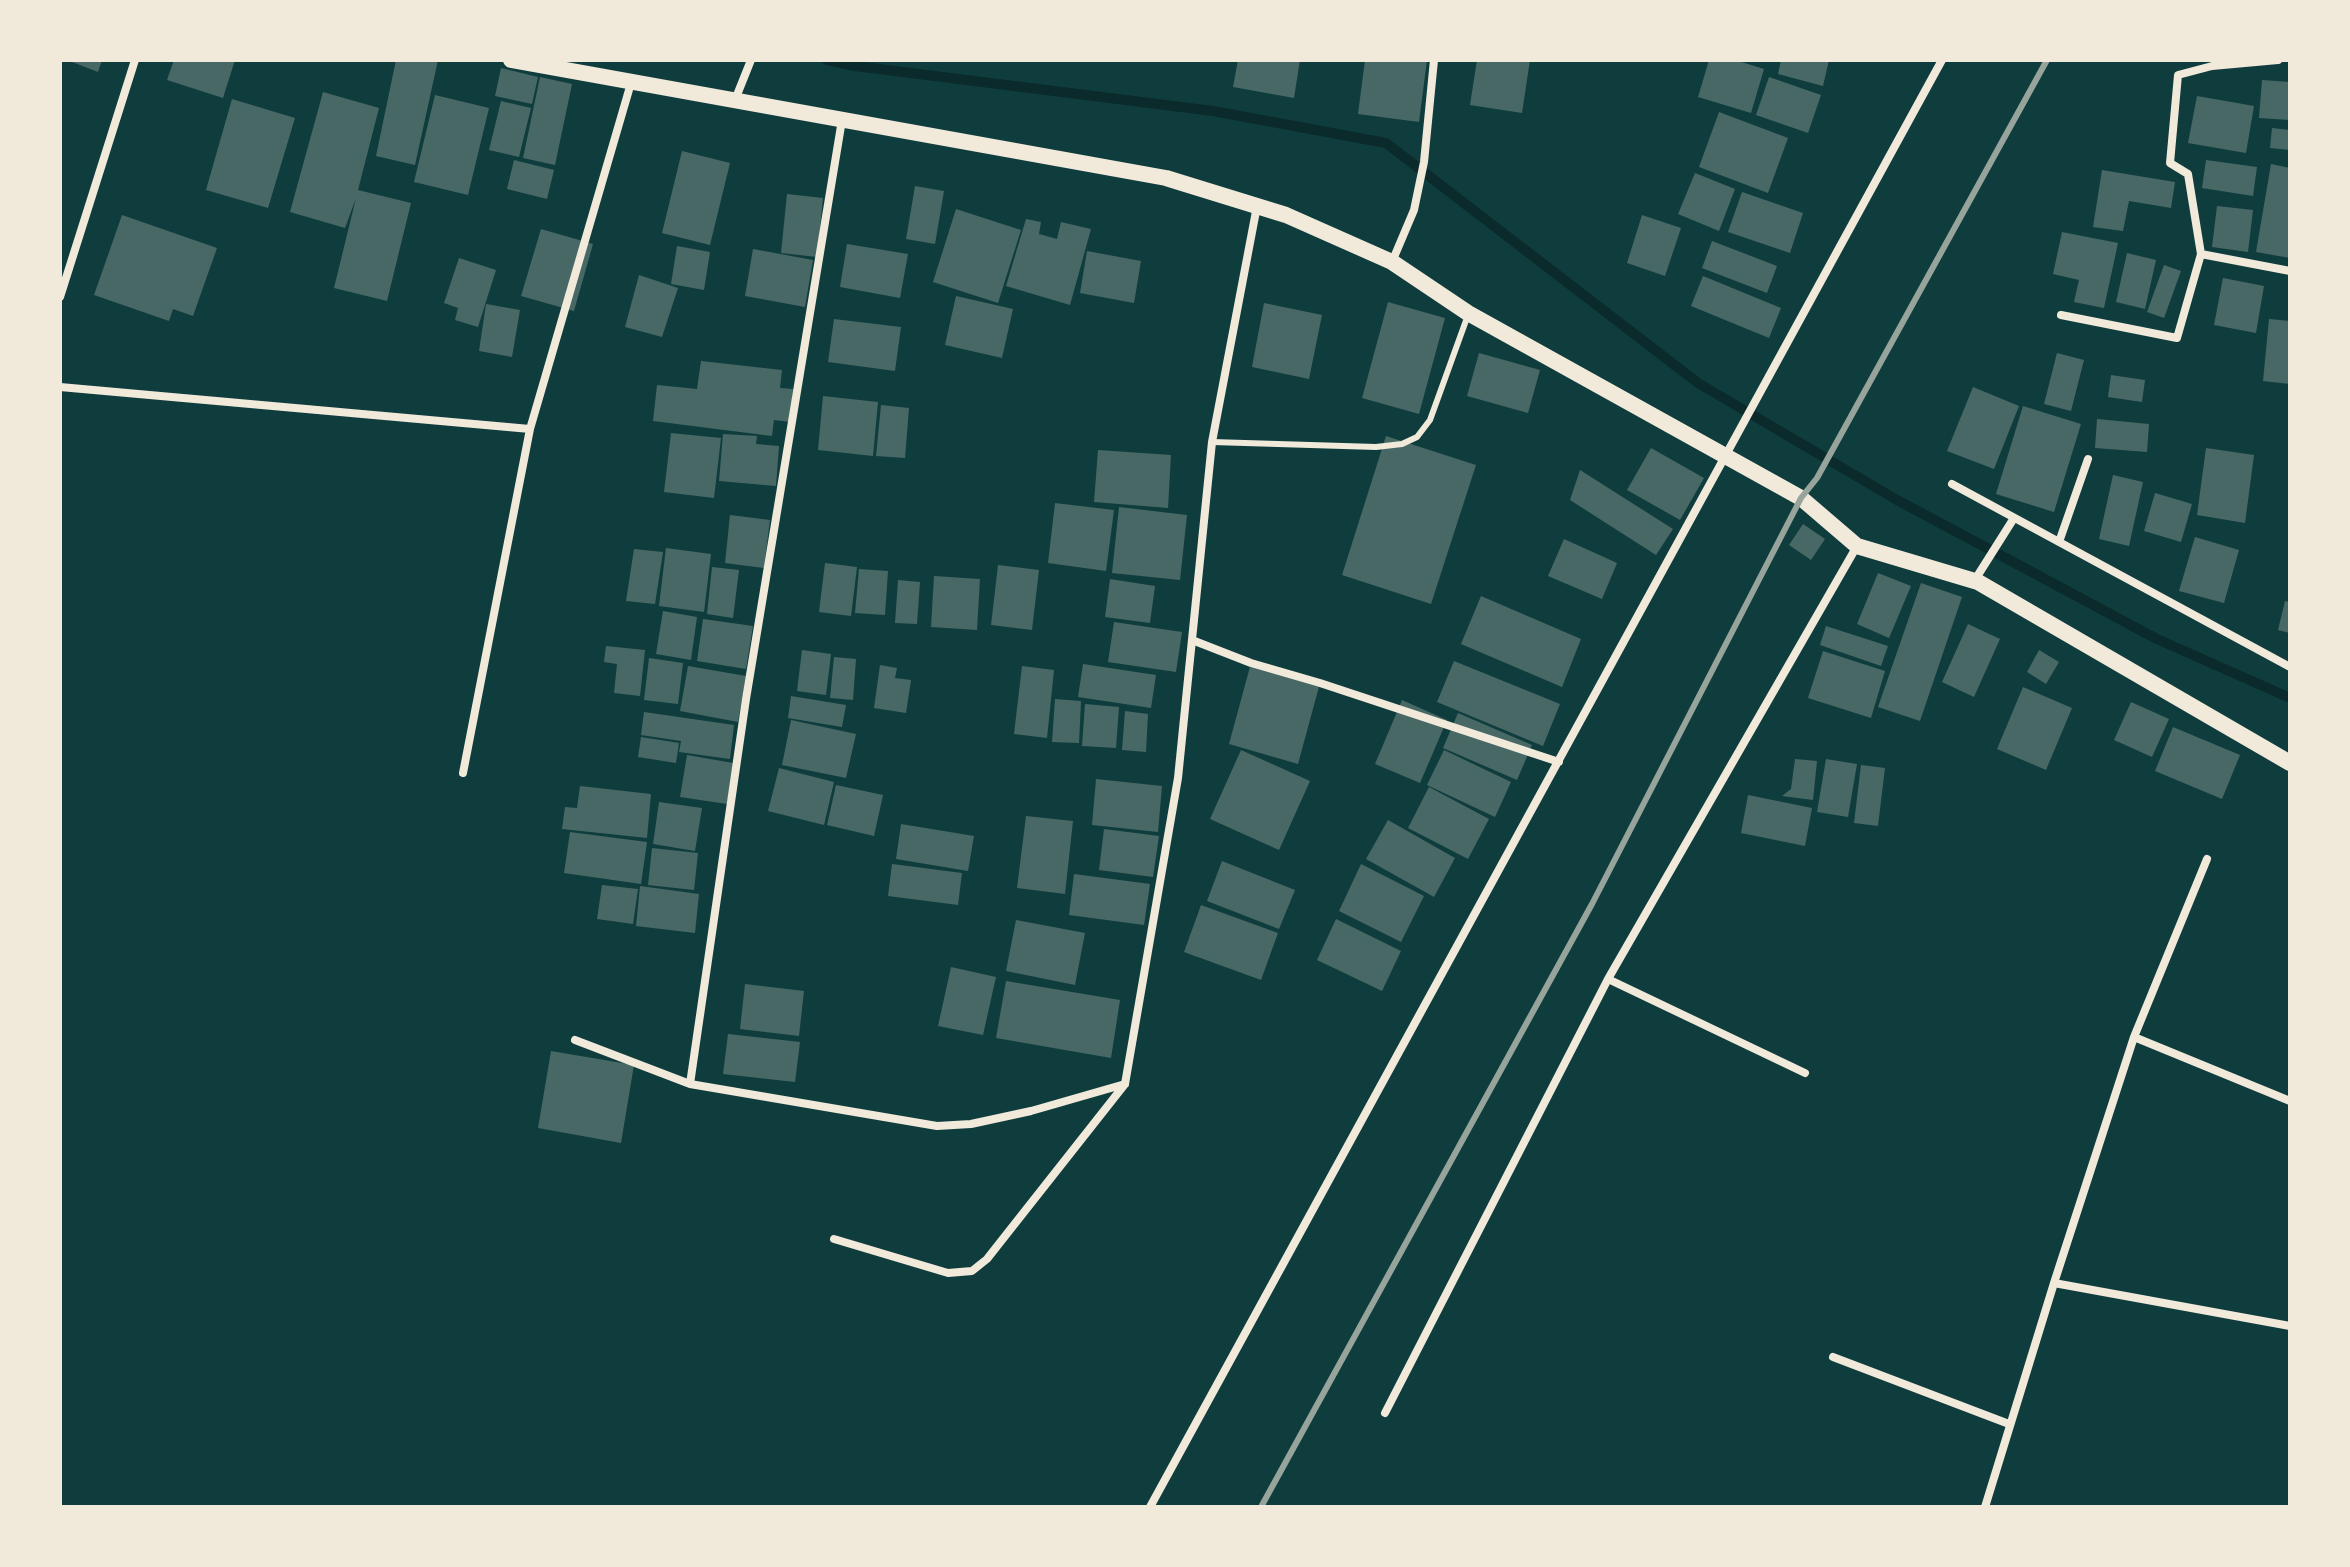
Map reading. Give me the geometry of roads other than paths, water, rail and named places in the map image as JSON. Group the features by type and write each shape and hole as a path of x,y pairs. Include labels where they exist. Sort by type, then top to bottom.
{"main road":[{"path":"511,60 1166,178 1286,215 1392,262 1468,313 1801,498 1857,546 1978,579 2290,763"}],"street":[{"path":"60,297 135,60"},
{"path":"734,101 751,60"},
{"path":"1392,262 1414,210 1424,162 1434,60"},
{"path":"1150,1507 1727,458 1942,60"},
{"path":"2061,315 2177,338 2201,254 2188,174 2170,163 2178,75 2212,66 2278,60"},
{"path":"463,773 530,429 631,83"},
{"path":"690,1084 746,699 842,120"},
{"path":"834,1239 948,1273 972,1271 987,1259 1125,1084 1178,778 1212,442 1257,206"},
{"path":"2201,254 2290,271"},
{"path":"60,387 530,429"},
{"path":"2059,542 2088,459"},
{"path":"1952,484 2290,667"},
{"path":"1978,579 2014,518"},
{"path":"1385,1413 1608,979 1857,546"},
{"path":"1192,640 1251,663 1559,762"},
{"path":"1985,1507 2134,1037 2207,859"},
{"path":"1608,979 1805,1073"},
{"path":"2134,1037 2290,1101"},
{"path":"575,1040 690,1084 937,1126 971,1124 1031,1111 1125,1084"},
{"path":"2054,1283 2290,1326"},
{"path":"1833,1357 2009,1424"}],"lane":[{"path":"1212,442 1376,447 1402,444 1417,437 1430,420 1468,313"}],"waterway":[{"path":"827,60 1213,111 1386,143 1698,383 1897,500 2157,639 2290,698"}],"railway":[{"path":"1261,1507 1592,904 1801,498 1817,478 2047,60"}]}
